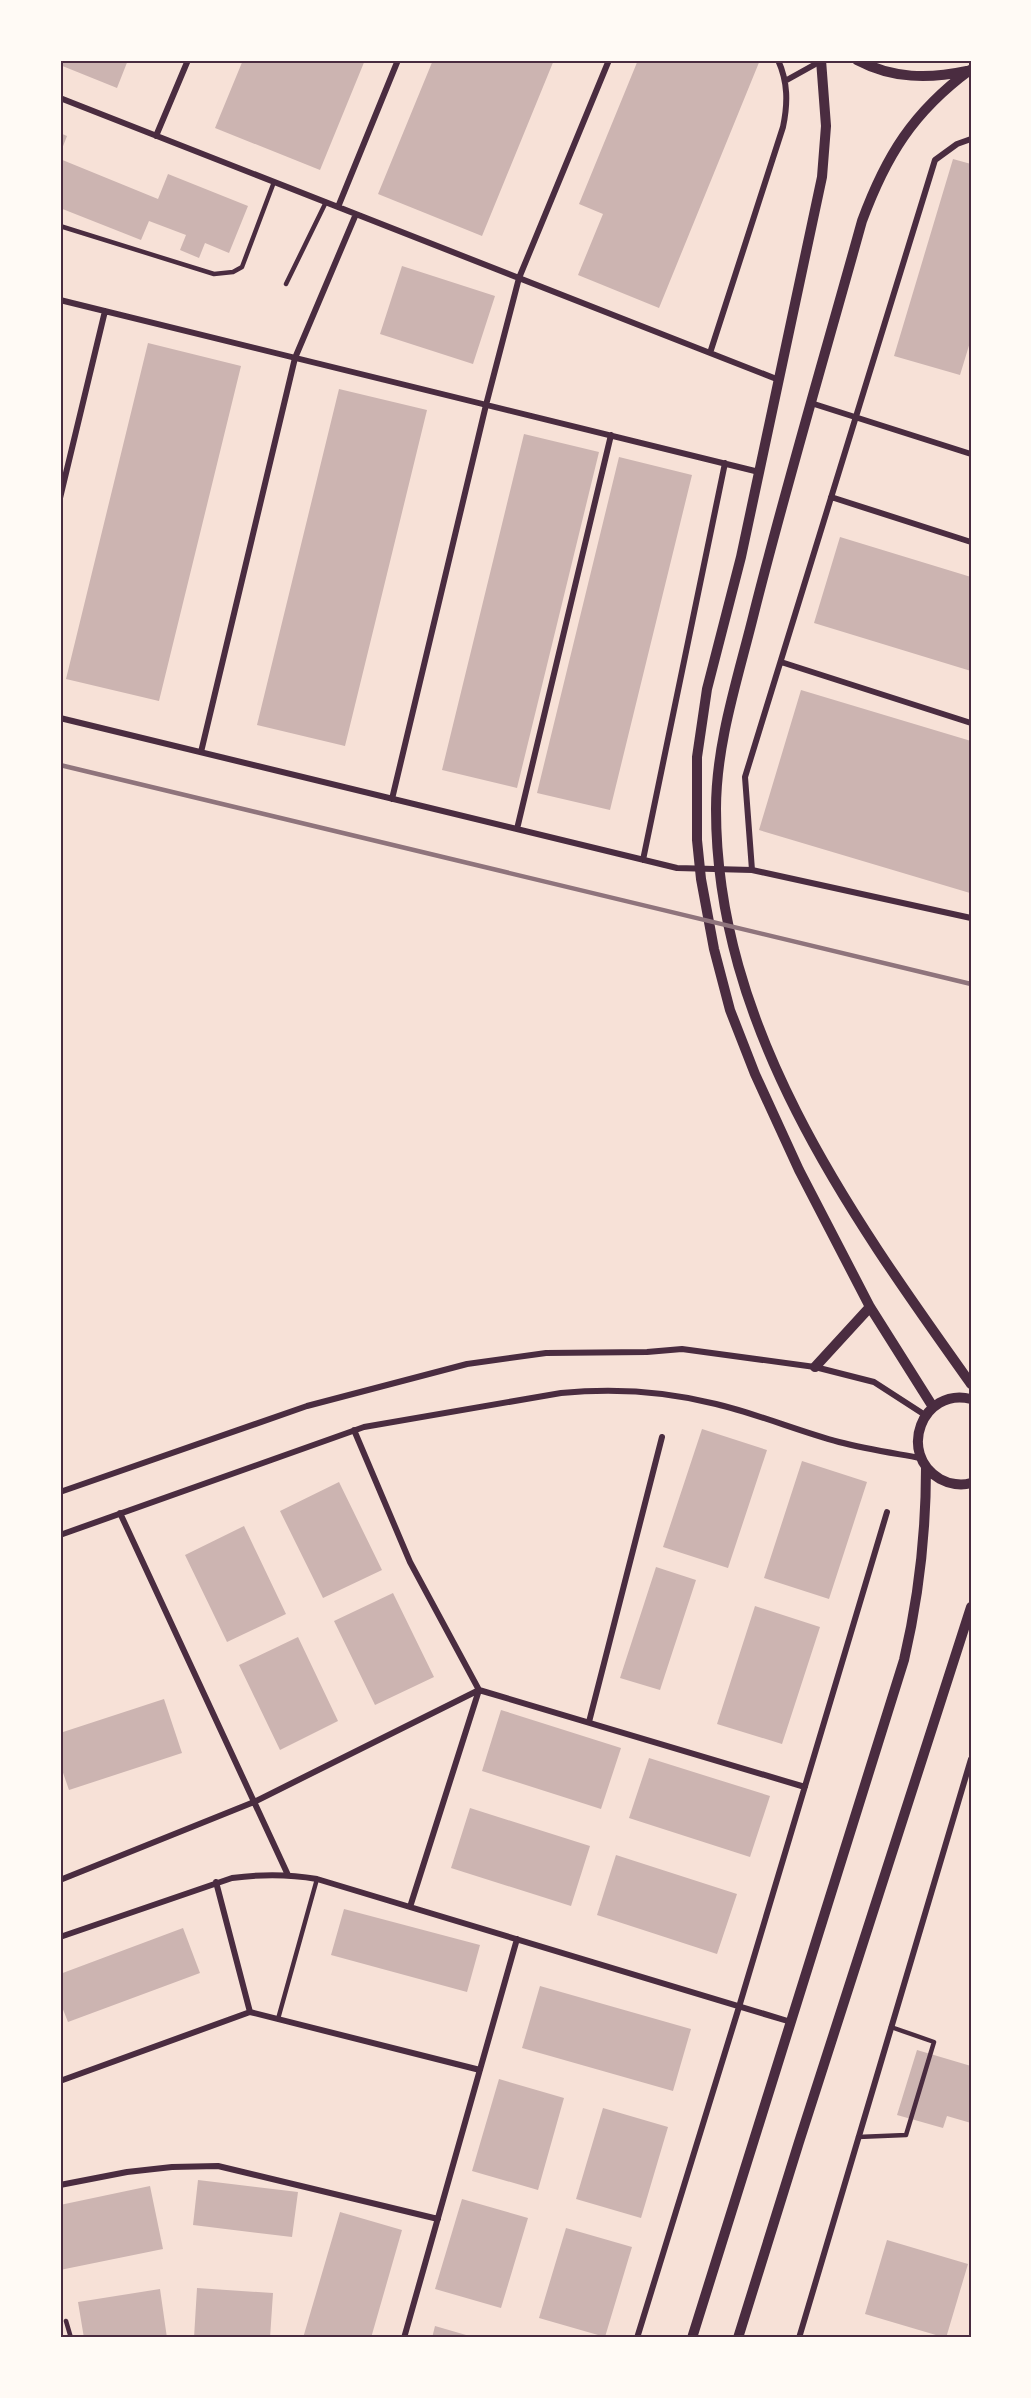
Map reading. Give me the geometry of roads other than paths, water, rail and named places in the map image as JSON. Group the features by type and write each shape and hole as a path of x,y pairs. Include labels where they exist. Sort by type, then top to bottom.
{"street":[{"path":"156,136 188,60"},
{"path":"338,207 398,60"},
{"path":"392,799 486,405 519,278 609,60"},
{"path":"710,353 783,127 787,96 778,60"},
{"path":"785,81 821,60 826,126 822,177 741,557 707,689 697,757 697,840 705,899 721,979 741,1040 799,1170 870,1306 929,1411"},
{"path":"857,60 870,67 903,76 937,77 970,70"},
{"path":"970,70 943,91 905,132 883,169 862,220 767,562 721,749 717,788 717,836 724,902 743,981 783,1081 828,1172 887,1266 971,1384"},
{"path":"60,98 779,380"},
{"path":"752,870 745,777 935,160 957,144 971,139"},
{"path":"201,752 295,358 356,214"},
{"path":"60,300 759,472"},
{"path":"60,498 105,311"},
{"path":"811,404 971,454"},
{"path":"517,829 611,435"},
{"path":"643,860 725,463"},
{"path":"831,497 971,542"},
{"path":"780,662 971,723"},
{"path":"60,718 677,868 752,870 971,918"},
{"path":"815,1367 870,1306"},
{"path":"60,1492 307,1406 368,1389 506,1357 571,1351 647,1352 682,1349 815,1367 874,1382 929,1411"},
{"path":"60,1535 354,1430 587,1390 631,1390 716,1404 841,1443 923,1463 944,1481 955,1484 971,1483"},
{"path":"692,2338 904,1660 918,1593 923,1552 923,1463 917,1436 929,1411 954,1398 971,1399"},
{"path":"354,1430 410,1562 479,1690 410,1907"},
{"path":"589,1722 662,1437"},
{"path":"636,2338 740,2007 887,1512"},
{"path":"120,1513 288,1875"},
{"path":"738,2338 802,2131 966,1642 971,1607"},
{"path":"60,1880 254,1802 479,1690 805,1787"},
{"path":"799,2338 971,1759"},
{"path":"60,1938 216,1882 257,1875 288,1875 317,1879 791,2022"},
{"path":"216,1882 250,2012"},
{"path":"404,2338 517,1940"},
{"path":"60,2081 250,2012 480,2070"},
{"path":"60,2185 127,2172 218,2166 438,2219"}],"lane":[{"path":"60,226 169,261 223,275 242,267 274,182"},
{"path":"286,284 326,202"},
{"path":"278,2019 317,1879"},
{"path":"858,2137 906,2135 911,2119 934,2042 891,2027"},
{"path":"66,2321 71,2338"}],"railway":[{"path":"60,765 971,984"}]}
